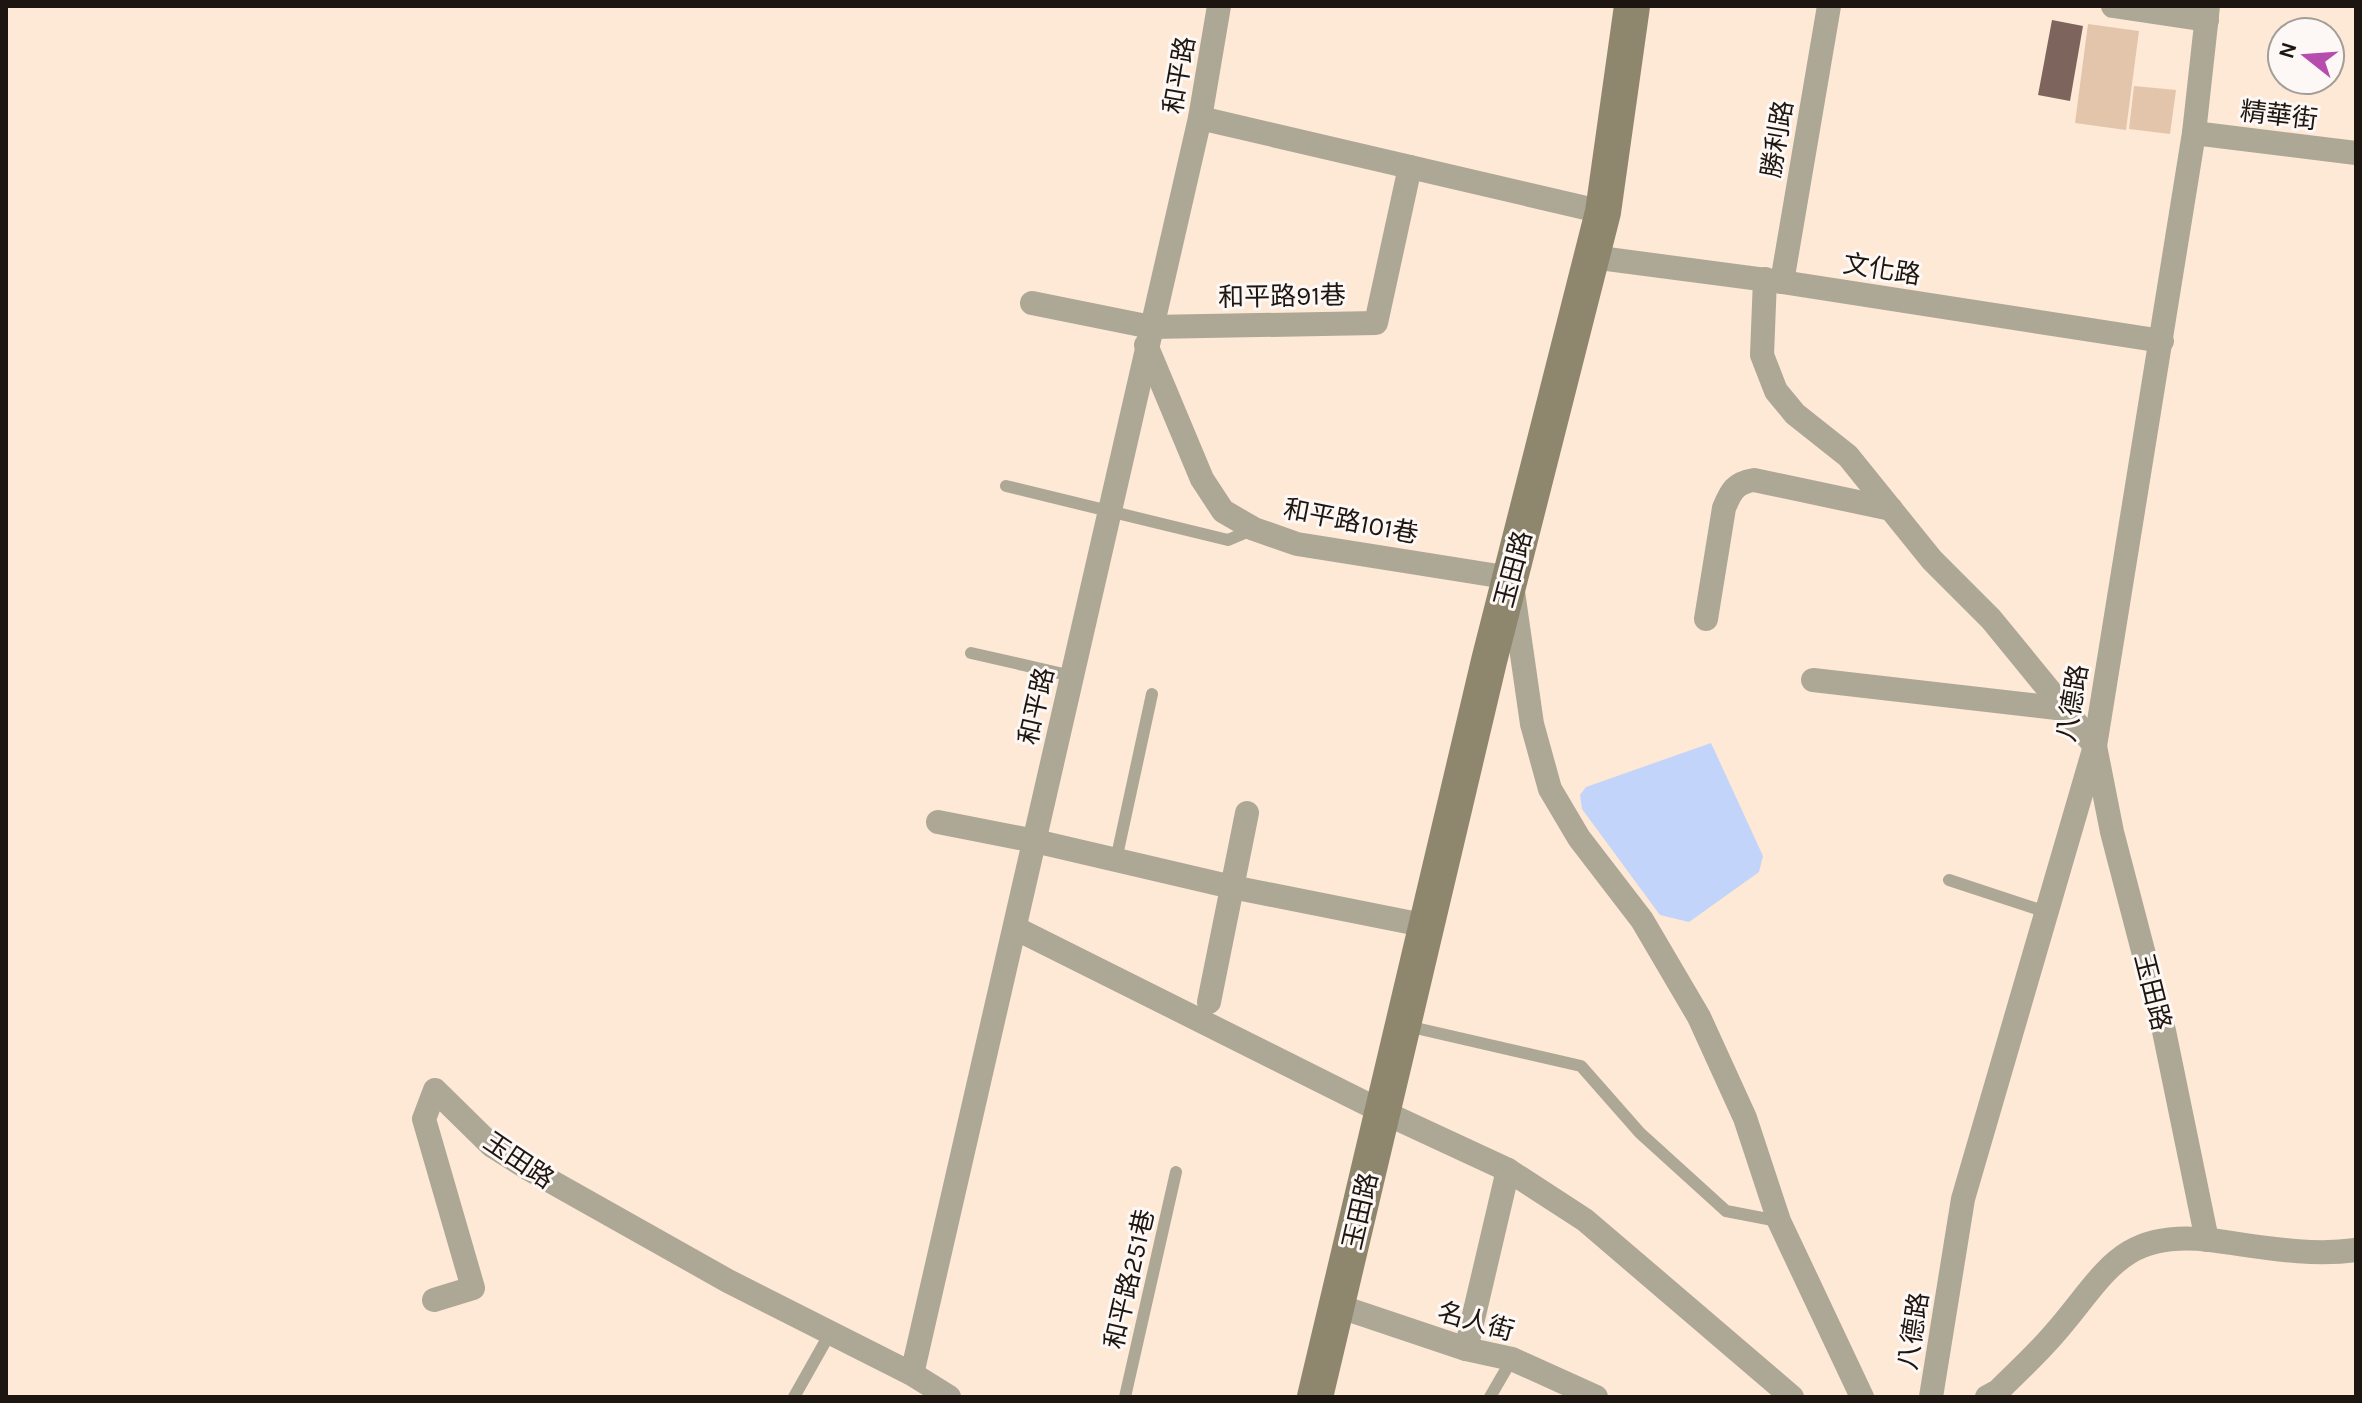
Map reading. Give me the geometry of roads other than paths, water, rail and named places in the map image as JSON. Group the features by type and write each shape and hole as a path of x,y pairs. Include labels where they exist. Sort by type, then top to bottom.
{"street":[{"name":"和平路","path":"912,1374 1200,118 1219,6"},
{"name":"玉田路","path":"1315,1397 1489,661 1603,212 1632,6"},
{"name":"勝利路","path":"1829,6 1773,281 1762,355 1776,391 1795,414 1848,456 1932,560 1991,619 2095,746"},
{"path":"2113,6 2208,13"},
{"name":"八德路","path":"1931,1397 1963,1199 2095,746 2162,341 2194,133 2208,13"},
{"path":"1200,118 1603,212"},
{"name":"精華街","path":"2194,133 2356,153"},
{"name":"和平路91巷","path":"1032,303 1148,336 1376,323 1410,167"},
{"name":"文化路","path":"1592,257 1773,281 2162,341"},
{"name":"和平路101巷","path":"1148,336 1202,479 1223,511 1254,529 1297,544 1511,578"},
{"path":"1706,619 1724,508 1730,492 1739,483 1754,480 1891,509"},
{"path":"1511,578 1532,724 1550,789 1579,838 1642,920 1699,1017 1745,1118 1779,1221 1862,1397"},
{"name":"八德路","path":"1813,680 2065,709"},
{"name":"玉田路","path":"2095,746 2112,832 2164,1031 2207,1240"},
{"path":"1209,1002 1247,813"},
{"path":"938,822 1232,887 1428,926"},
{"path":"1015,928 1383,1112 1508,1170 1585,1220 1792,1397"},
{"name":"玉田路","path":"434,1300 473,1288 424,1119 435,1090 491,1145 529,1169 829,1335 912,1374"},
{"path":"1466,1349 1508,1170"},
{"path":"1987,1397 1998,1391 2054,1334 2092,1286 2123,1256 2148,1242 2207,1240 2260,1249 2356,1250"},
{"name":"名人街","path":"1338,1306 1466,1349 1512,1359 1596,1397"},
{"path":"912,1374 949,1397"}],"lane":[{"path":"1006,486 1228,540 1254,529"},
{"path":"971,653 1072,676"},
{"path":"1116,860 1152,694"},
{"path":"1949,880 2046,912"},
{"path":"1404,1025 1581,1066 1640,1133 1726,1211 1779,1221"},
{"name":"和平路251巷","path":"1125,1397 1176,1172"},
{"path":"794,1397 829,1335"},
{"path":"1490,1397 1512,1359"}],"water":[{"path":"1711,743 1763,856 1759,872 1689,922 1660,915 1582,809 1580,795 1586,787"}]}
